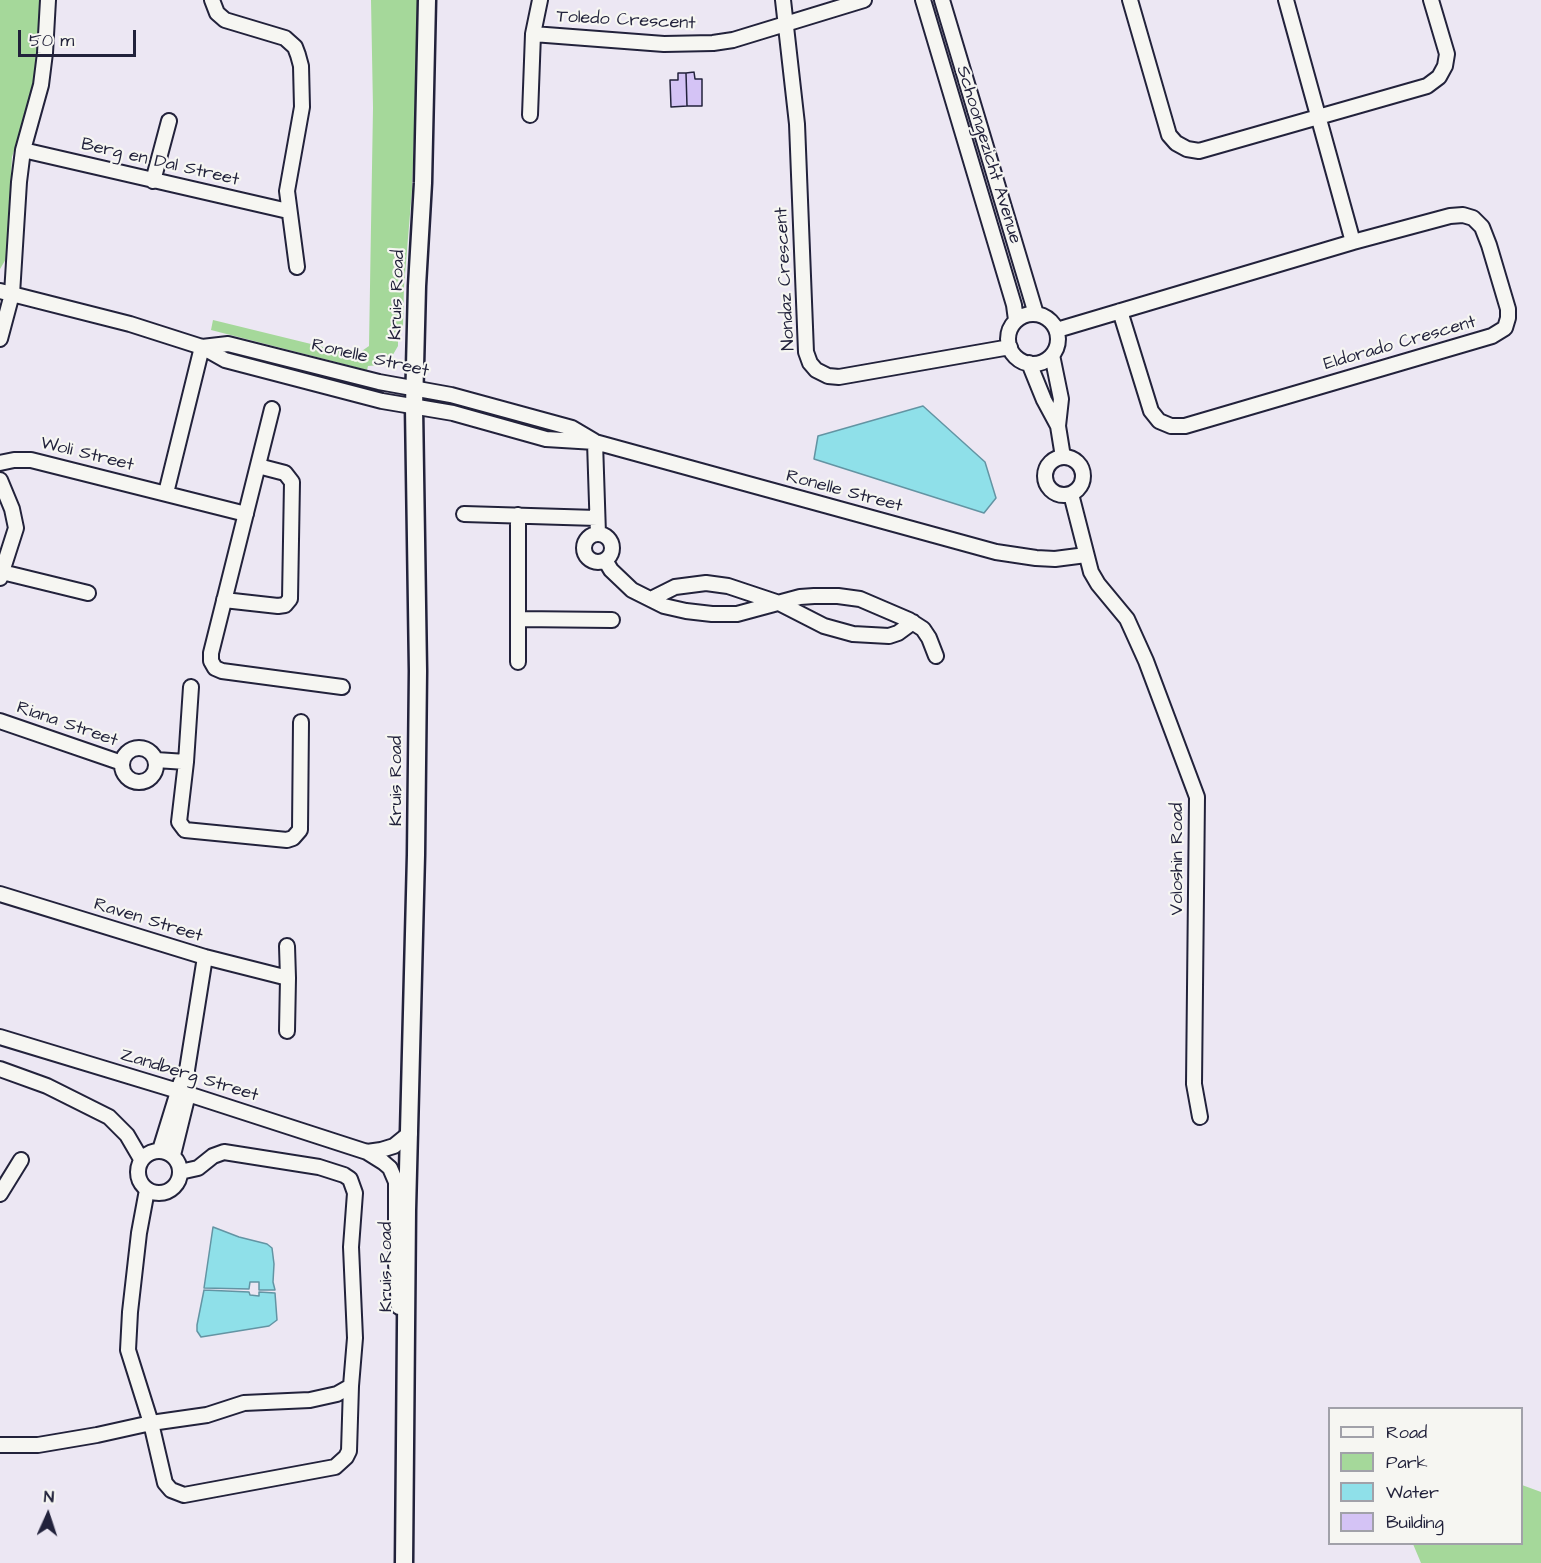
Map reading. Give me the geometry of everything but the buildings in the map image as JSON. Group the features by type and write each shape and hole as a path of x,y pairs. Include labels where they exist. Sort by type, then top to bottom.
{"street":[{"path":"0,339 23,150 41,86 48,0"},
{"path":"212,0 217,13 225,20 285,38 295,47 298,55 301,66 302,106 287,190 297,267"},
{"name":"Kruis Road","path":"404,1563 407,1209 418,671 414,407 423,183 427,0"},
{"name":"Toledo Crescent","path":"530,115 533,34 540,0"},
{"path":"783,0 786,23 864,0"},
{"name":"Schoongezicht Avenue","path":"923,0 1014,305 1016,320"},
{"name":"Schoongezicht Avenue","path":"942,0 1036,314"},
{"path":"1130,0 1169,135 1176,143 1187,149 1199,151 1428,86 1439,77 1447,54 1431,0"},
{"path":"1286,0 1353,242"},
{"name":"Toledo Crescent","path":"533,34 664,44 713,43 733,40 786,23"},
{"name":"Nondaz Crescent","path":"786,23 797,124 806,352 810,363 816,370 828,376 838,377 1010,346"},
{"path":"153,181 169,121"},
{"name":"Berg en Dal Street","path":"23,150 288,211"},
{"name":"Eldorado Crescent","path":"1056,330 1120,311 1353,242 1450,216 1463,215 1473,218 1482,226 1508,309 1508,318 1504,328 1492,336 1185,426 1171,426 1159,422 1151,411 1120,311"},
{"name":"Ronelle Street","path":"6,292 130,324 202,347 225,360 382,401 453,413 546,439 596,442 996,552 1036,558 1086,555"},
{"path":"1036,314 1047,318 1056,330 1057,345 1052,355 1041,362 1029,363 1017,358 1010,346 1009,335 1016,320 1023,316 1036,314"},
{"name":"Ronelle Street","path":"202,347 228,344 379,382 451,395 572,428 596,442"},
{"path":"166,493 202,347"},
{"path":"1052,355 1061,399 1058,426 1063,457"},
{"path":"1029,363 1044,400 1058,426"},
{"path":"272,409 210,657 215,668 222,671 342,687"},
{"path":"596,442 598,534"},
{"path":"1063,457 1077,461 1083,472 1081,485 1071,494 1054,492 1047,482 1048,465 1063,457"},
{"name":"Woli Street","path":"0,463 31,460 246,514"},
{"path":"224,600 278,606 285,605 290,599 292,482 285,473 258,466"},
{"path":"0,480 16,521 16,528 1,575 88,593"},
{"path":"1071,494 1086,555"},
{"path":"464,513 597,518"},
{"path":"518,515 518,662"},
{"path":"598,534 606,537 611,544 611,553 601,561 592,560 585,554 586,540 598,534"},
{"name":"Voloshin Road","path":"1086,555 1091,572 1098,584 1127,619 1146,661 1197,797 1194,1084 1200,1117"},
{"path":"605,560 611,570 632,590 664,606 686,611 737,614 800,597 838,596 860,599 914,622 929,638 936,656"},
{"path":"651,599 675,587 706,583 728,586 779,603 824,626 853,634 889,636 914,622"},
{"path":"518,619 612,620"},
{"path":"191,687 179,822 185,830 287,840 293,838 300,830 301,722"},
{"name":"Riana Street","path":"0,721 122,764"},
{"path":"138,747 149,750 156,760 157,766 152,777 141,782 129,779 122,769 127,752 138,747"},
{"path":"156,760 186,762"},
{"name":"Raven Street","path":"0,894 205,957 288,978"},
{"path":"287,946 287,1031"},
{"path":"166,1153 188,1070 205,957"},
{"name":"Zandberg Street","path":"0,1037 183,1092 367,1152 387,1165 396,1182 396,1264 399,1306 406,1350"},
{"path":"0,1069 47,1086 109,1117 120,1126 141,1159"},
{"path":"367,1152 394,1146 410,1133"},
{"path":"152,1151 166,1153 179,1164 179,1179 171,1189 159,1193 147,1190 138,1177 137,1169 141,1159 152,1151"},
{"path":"147,1190 139,1233 128,1350 151,1423 165,1483 171,1490 184,1495 335,1467 349,1451 355,1338 351,1247 355,1193 350,1179 319,1167 224,1152 213,1156 198,1168 180,1172"},
{"path":"0,1194 21,1160"},
{"path":"0,1445 38,1445 97,1435 151,1423 207,1415 244,1403 310,1400 337,1394 351,1386"}],"green space":[{"path":"0,0 40,0 35,86 12,157 7,253 0,269"},
{"path":"371,0 419,0 412,190 403,327 398,328 398,346 391,358 380,365 368,366 367,370 211,330 213,320 356,355 369,346 373,108"},
{"path":"1523,1485 1541,1492 1541,1563 1421,1563 1413,1545 1523,1545"}],"water":[{"path":"923,406 985,462 996,498 984,513 814,459 818,436"},
{"path":"213,1227 267,1244 272,1248 275,1290 259,1290 259,1282 250,1282 249,1289 204,1288"},
{"path":"204,1290 249,1292 250,1295 259,1296 259,1292 275,1293 277,1320 269,1326 201,1337 197,1331 197,1325"}]}
